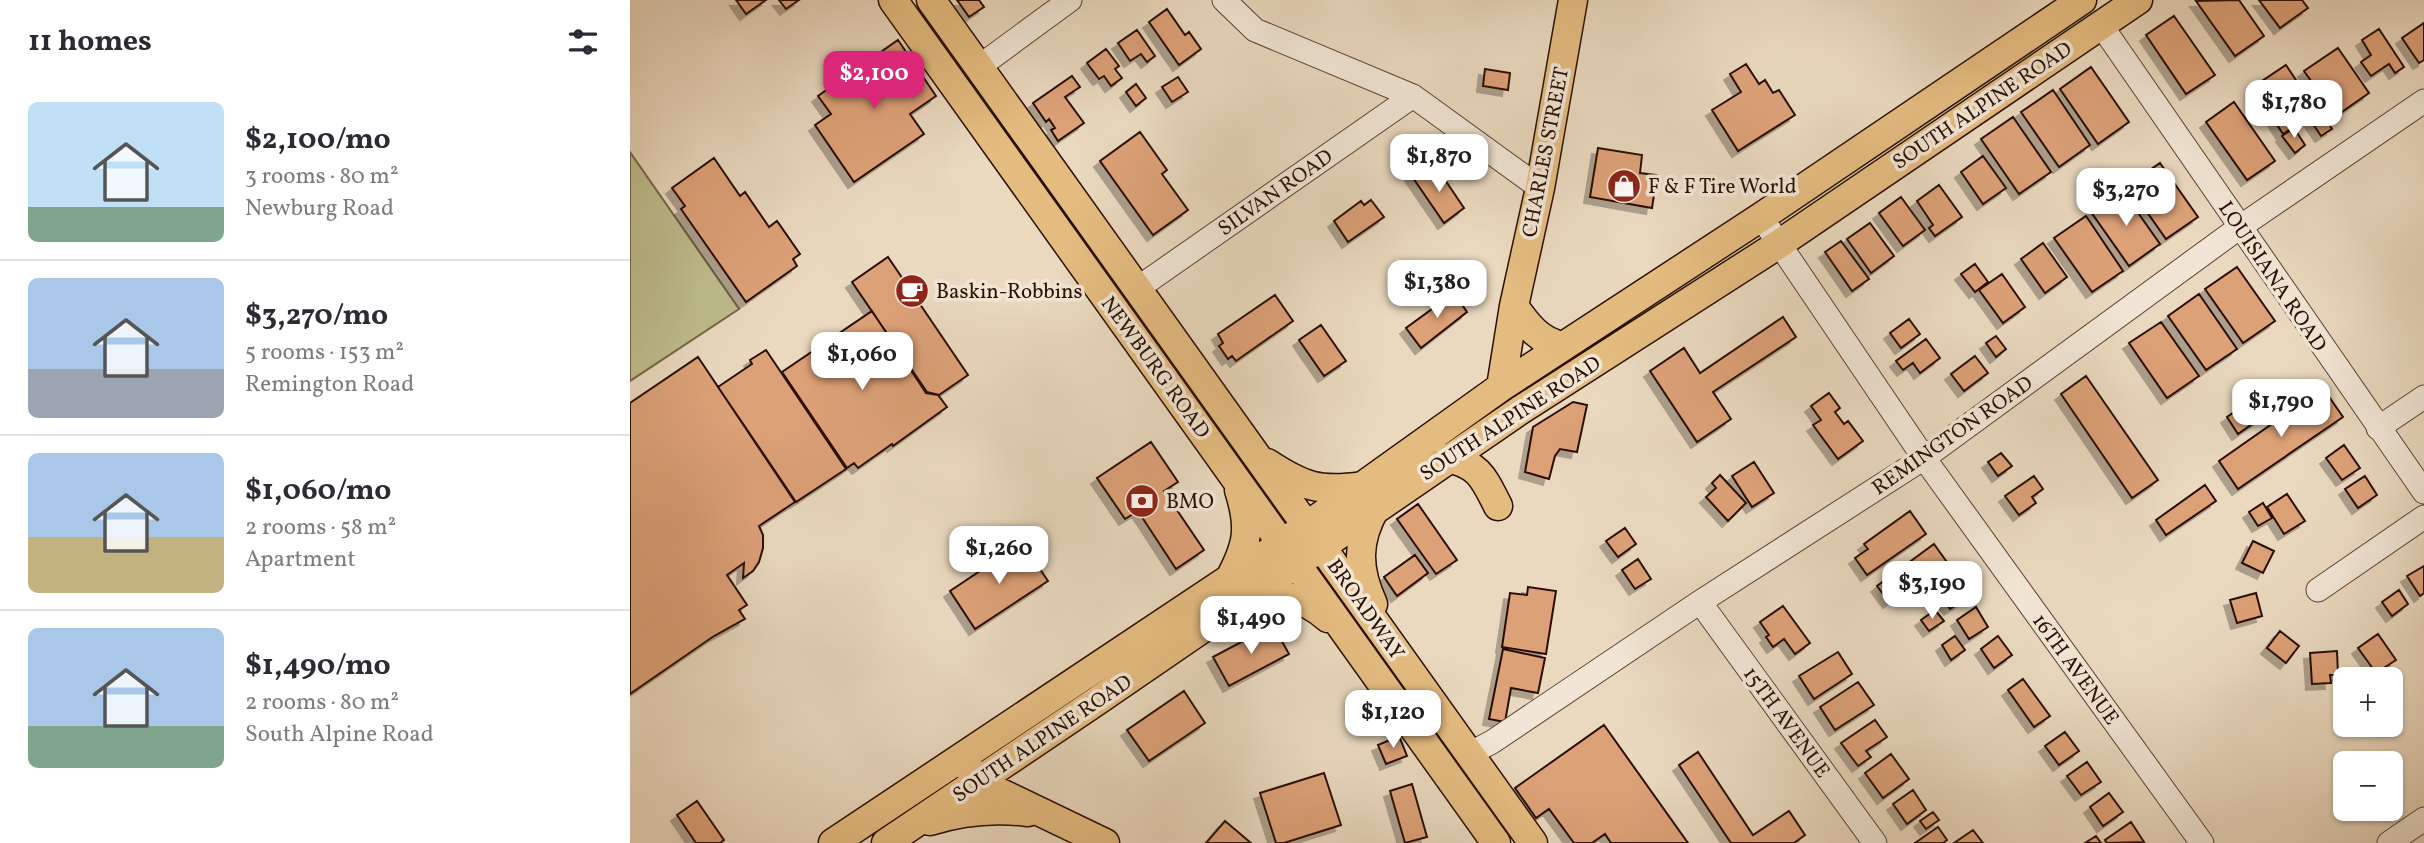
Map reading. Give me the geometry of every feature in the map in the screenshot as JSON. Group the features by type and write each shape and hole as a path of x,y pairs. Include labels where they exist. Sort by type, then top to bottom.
{"main road":[{"name":"NEWBURG ROAD","path":"893,0 1289,553"},
{"name":"NEWBURG ROAD","path":"931,0 1315,536"},
{"name":"CHARLES STREET","path":"1501,387 1573,0"},
{"name":"SOUTH ALPINE ROAD","path":"897,836 978,782 1236,590 1369,497 1501,387 2082,0"},
{"name":"SOUTH ALPINE ROAD","path":"1369,497 1448,458 1779,244 2138,0"},
{"path":"2024,40 2042,65"},
{"path":"985,128 1011,110"},
{"path":"1514,306 1540,337 1550,344 1563,346"},
{"path":"1259,458 1308,486 1369,497 1360,549 1362,572 1392,645"},
{"path":"1448,458 1466,462 1477,470 1498,506"},
{"path":"1235,476 1246,516 1247,539 1236,590 1297,598 1345,632"},
{"name":"BROADWAY","path":"1315,536 1533,843"},
{"name":"BROADWAY","path":"1289,553 1496,843"},
{"name":"SOUTH ALPINE ROAD","path":"833,843 962,757 1236,590"},
{"path":"962,757 978,782 1105,843"},
{"path":"897,836 946,816 981,811 1043,813"}],"street":[{"path":"980,66 1070,0"},
{"path":"1224,0 1255,30 1413,96 1540,188"},
{"name":"LOUISIANA ROAD","path":"2101,25 2424,492"},
{"name":"SILVAN ROAD","path":"1138,288 1413,96"},
{"name":"REMINGTON ROAD","path":"1469,754 1492,742 1700,601 1924,458 2240,227 2424,101"},
{"name":"16TH AVENUE","path":"1760,217 1924,458 2202,843"},
{"path":"2378,428 2424,397"},
{"path":"2318,590 2424,517"},
{"name":"15TH AVENUE","path":"1700,601 1875,843"},
{"path":"2389,843 2424,819"}],"shaded area":[{"path":"630,152 739,309 630,381"}],"building":[{"path":"736,0 766,0 746,14"},
{"path":"779,0 799,0 786,9"},
{"path":"957,0 979,0 984,7 969,17"},
{"path":"2239,0 2264,36 2235,56 2196,1"},
{"path":"2259,0 2302,0 2308,8 2280,28"},
{"path":"1167,9 1185,35 1189,32 1201,49 1179,65 1149,22"},
{"path":"2174,16 2215,75 2186,94 2146,35"},
{"path":"2424,23 2424,60 2419,63 2402,38"},
{"path":"2379,29 2404,67 2395,73 2389,64 2371,76 2361,62 2371,55 2362,40"},
{"path":"1137,30 1155,56 1147,62 1141,54 1130,61 1118,43"},
{"path":"898,40 936,96 910,114 924,134 854,182 815,125 831,114 818,96"},
{"path":"2338,48 2369,93 2336,116 2304,71"},
{"path":"1106,49 1119,66 1115,69 1122,78 1111,86 1104,76 1099,79 1087,63"},
{"path":"1746,64 1759,84 1765,80 1773,93 1779,90 1795,115 1738,151 1712,110 1741,92 1730,74"},
{"path":"2286,65 2317,112 2283,134 2253,87"},
{"path":"2091,67 2129,122 2098,144 2060,89"},
{"path":"1485,69 1510,73 1508,90 1483,86"},
{"path":"1072,76 1080,87 1065,97 1084,123 1058,141 1051,130 1055,128 1049,119 1046,122 1033,103"},
{"path":"1178,77 1188,92 1172,102 1162,87"},
{"path":"1136,84 1146,98 1136,106 1126,92"},
{"path":"2053,90 2090,145 2059,167 2021,112"},
{"path":"2234,102 2275,161 2247,180 2206,122"},
{"path":"2321,111 2332,129 2321,136 2309,118"},
{"path":"2013,117 2051,172 2019,194 1981,139"},
{"path":"2294,128 2305,145 2295,153 2282,136"},
{"path":"1140,132 1167,170 1162,174 1188,210 1153,235 1100,161"},
{"name":"F & F Tire World","path":"1598,148 1642,155 1640,173 1657,175 1652,208 1590,197"},
{"path":"1983,156 2006,188 1983,204 1961,172"},
{"path":"714,158 740,196 745,192 769,227 777,221 800,254 793,259 797,266 746,302 681,209 685,206 672,188"},
{"path":"2160,163 2198,217 2166,239 2128,185"},
{"path":"1437,168 1464,208 1444,223 1411,175 1417,171 1423,178"},
{"path":"1939,185 1962,217 1935,236 1929,228 1933,225 1917,201"},
{"path":"2122,190 2160,244 2129,266 2091,212"},
{"path":"1901,197 1925,230 1903,246 1879,213"},
{"path":"1371,200 1384,217 1348,242 1334,221 1361,201 1364,205"},
{"path":"2086,216 2123,271 2092,292 2054,238"},
{"path":"1870,223 1894,256 1871,273 1847,239"},
{"path":"1841,241 1869,279 1852,291 1825,252"},
{"path":"2043,243 2067,277 2045,293 2021,259"},
{"path":"888,257 968,375 939,395 927,392 852,282"},
{"path":"1975,264 1988,282 1975,292 1961,274"},
{"path":"2237,267 2275,321 2243,343 2205,289"},
{"path":"2002,274 2025,307 2003,323 1979,290"},
{"path":"1454,293 1467,312 1421,348 1406,328"},
{"path":"2199,294 2237,349 2206,370 2168,316"},
{"path":"1275,295 1293,321 1236,361 1232,356 1228,359 1219,346 1223,343 1218,334"},
{"path":"872,311 926,393 938,395 947,407 858,468 854,463 847,468 782,372"},
{"path":"1783,317 1796,337 1713,392 1731,419 1697,442 1650,371 1684,348 1700,373"},
{"path":"1909,319 1920,334 1901,348 1890,333"},
{"path":"2161,322 2199,376 2167,398 2129,343"},
{"path":"1321,325 1346,361 1324,376 1299,340"},
{"path":"1996,336 2006,349 1996,357 1986,343"},
{"path":"1926,339 1940,358 1920,373 1913,363 1903,370 1896,361"},
{"path":"766,350 846,469 796,502 718,387 752,364 750,360"},
{"path":"1975,356 1988,373 1964,391 1951,374"},
{"path":"698,357 795,502 759,526 763,535 763,548 753,571 743,578 744,563 727,575 747,605 739,610 745,619 714,636 630,694 630,403"},
{"path":"2086,376 2158,480 2132,498 2061,394"},
{"path":"2274,384 2285,401 2238,434 2227,417"},
{"path":"2323,388 2343,417 2238,489 2219,461"},
{"path":"1829,393 1840,408 1835,412 1844,424 1848,421 1863,441 1838,459 1813,425 1821,420 1811,406"},
{"path":"1573,402 1587,405 1577,452 1560,449 1555,456 1549,479 1525,472 1533,427"},
{"name":"BMO","path":"1151,442 1178,482 1164,491 1204,550 1176,569 1138,511 1125,519 1097,478"},
{"path":"2344,445 2360,468 2342,480 2326,458"},
{"path":"2001,453 2012,466 1998,476 1988,462"},
{"path":"1754,462 1774,493 1752,507 1732,476"},
{"path":"1720,475 1746,503 1728,521 1706,497 1716,488 1712,483"},
{"path":"2034,476 2043,489 2032,497 2036,503 2019,515 2005,496"},
{"path":"2365,476 2377,495 2358,508 2345,489"},
{"path":"2205,485 2216,501 2166,535 2156,520"},
{"path":"2287,494 2305,521 2284,534 2267,507"},
{"path":"2263,503 2272,518 2258,526 2249,512"},
{"path":"1418,504 1457,560 1436,574 1397,519"},
{"path":"1910,511 1926,534 1867,575 1855,558 1868,549 1864,544"},
{"path":"1625,528 1636,544 1618,557 1606,541"},
{"path":"2253,541 2274,551 2263,573 2242,563"},
{"path":"1022,543 1048,581 975,629 950,591"},
{"path":"1934,544 1949,565 1905,597 1902,593 1889,602 1877,586"},
{"path":"1415,555 1428,573 1397,596 1384,577"},
{"path":"1638,559 1651,579 1635,589 1622,570"},
{"path":"2424,566 2424,593 2420,596 2407,576"},
{"path":"1954,576 1968,597 1950,609 1936,589"},
{"path":"1528,587 1556,591 1546,654 1502,647 1510,593 1527,595"},
{"path":"2399,590 2408,604 2392,616 2382,602"},
{"path":"2256,593 2262,616 2237,623 2230,600"},
{"path":"1783,606 1810,643 1795,654 1784,639 1773,647 1760,622"},
{"path":"1976,607 1988,627 1969,639 1957,620"},
{"path":"1935,610 1944,621 1929,631 1921,620"},
{"path":"1273,625 1289,654 1229,686 1213,657"},
{"path":"2280,631 2299,646 2286,663 2267,648"},
{"path":"2378,634 2396,660 2385,667 2372,667 2358,648"},
{"path":"1955,636 1965,650 1951,660 1942,645"},
{"path":"1998,636 2012,655 1994,668 1981,649"},
{"path":"1503,649 1545,658 1538,693 1511,688 1505,722 1489,719"},
{"path":"2337,651 2338,667 2333,667 2331,683 2312,684 2310,653"},
{"path":"1838,652 1852,674 1814,699 1799,676"},
{"path":"2023,679 2050,716 2034,727 2008,690"},
{"path":"1858,682 1874,705 1835,730 1820,707"},
{"path":"1184,691 1205,723 1149,761 1127,730"},
{"path":"1875,720 1887,737 1866,751 1871,757 1858,766 1841,743"},
{"path":"1604,725 1688,843 1611,843 1605,834 1592,843 1574,843 1549,809 1536,818 1515,788"},
{"path":"2065,732 2079,751 2059,765 2045,746"},
{"path":"1399,736 1407,756 1386,764 1378,745"},
{"path":"1698,752 1753,835 1789,811 1805,835 1794,843 1731,843 1679,765"},
{"path":"1891,754 1909,779 1883,798 1865,773"},
{"path":"2087,762 2101,782 2081,795 2067,776"},
{"path":"1324,773 1341,825 1284,843 1276,843 1260,793"},
{"path":"1412,784 1427,837 1405,843 1390,791"},
{"path":"1913,790 1926,810 1907,824 1893,804"},
{"path":"2109,793 2123,812 2103,826 2090,807"},
{"path":"697,801 724,840 720,843 696,843 677,815"},
{"path":"1933,812 1939,820 1926,829 1920,821"},
{"path":"1225,821 1251,843 1206,843"},
{"path":"2131,822 2144,842 2107,843 2105,840"},
{"path":"1938,827 1947,840 1943,843 1915,843"},
{"path":"1973,830 1983,843 1954,843"},
{"path":"2096,836 2101,843 2085,843"}],"place":[{"name":"F & F Tire World","path":"1624,186"},
{"name":"Baskin-Robbins","path":"912,291"},
{"name":"BMO","path":"1142,501"}]}
